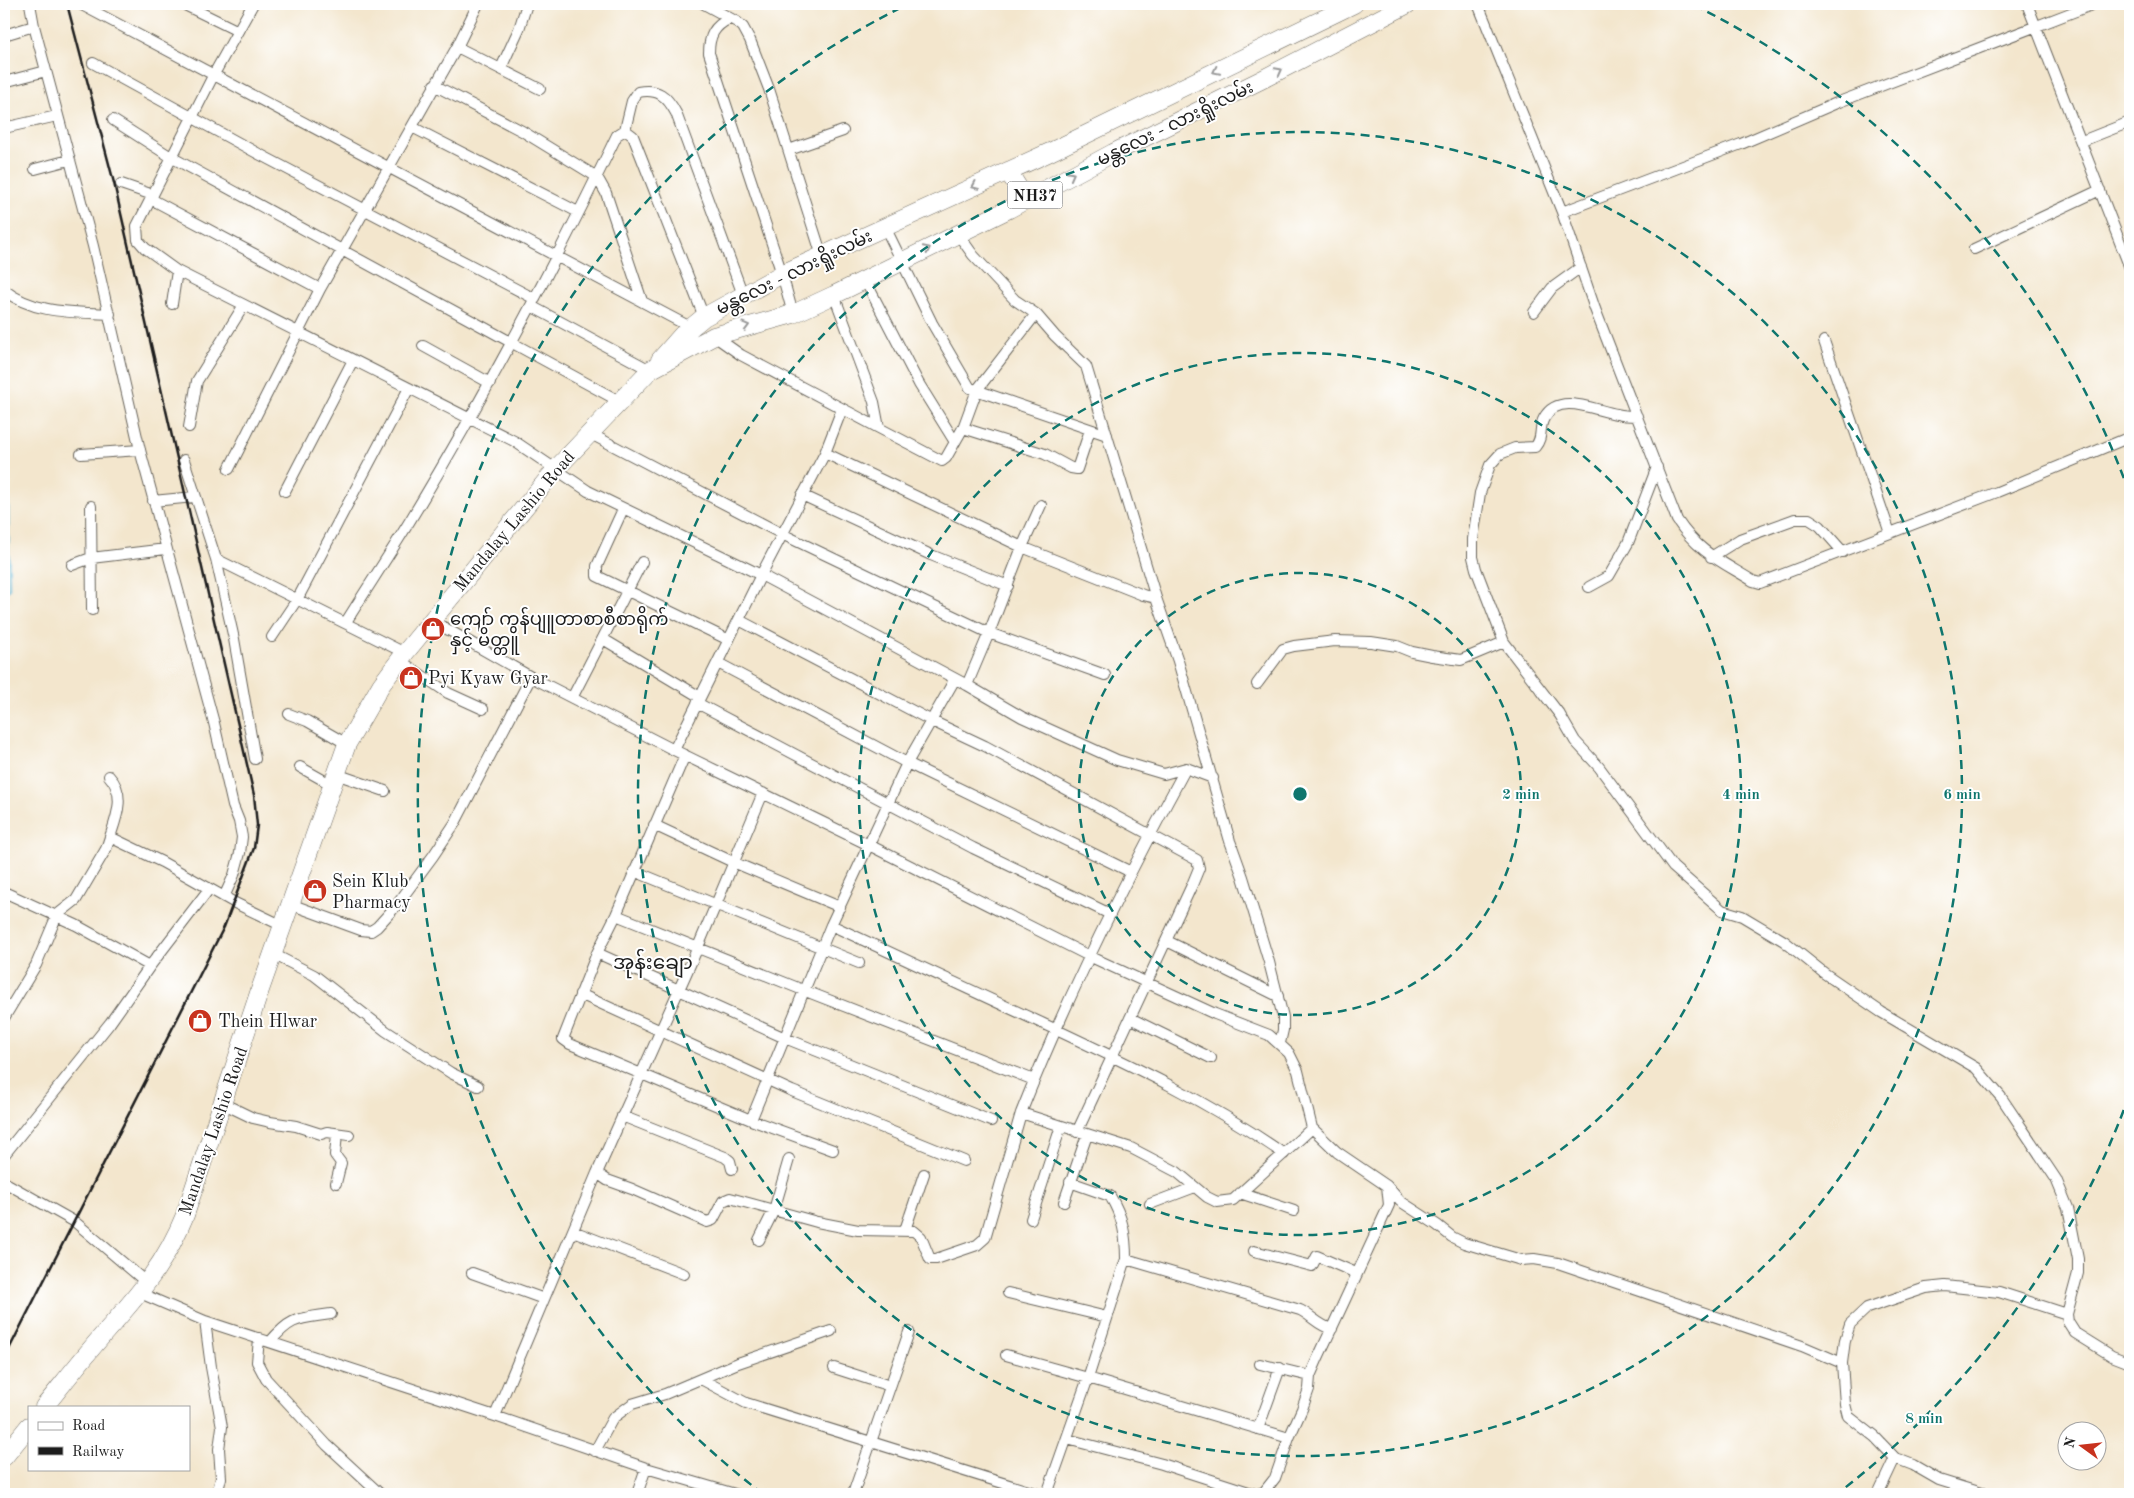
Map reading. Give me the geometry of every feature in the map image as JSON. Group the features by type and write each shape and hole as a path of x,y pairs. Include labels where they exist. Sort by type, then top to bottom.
{"highway":[{"name":"မန္တလေး - လားရှိုးလမ်း","path":"652,369 697,322 782,274 1008,171 1354,4"},
{"name":"မန္တလေး - လားရှိုးလမ်း","path":"652,369 714,336 793,314 834,295 1026,200 1113,153 1261,80 1408,4"},
{"path":"1008,171 1026,200"},
{"name":"Mandalay Lashio Road","path":"45,1406 144,1288 168,1253 185,1215 272,954 347,744 381,684 556,468 619,400 652,369"},
{"path":"4,1457 28,1427"}],"street":[{"path":"30,4 57,116 110,314 153,501 214,723 233,806 239,822 242,837 240,853 234,874 224,897"},
{"path":"80,4 389,169 642,301 697,322"},
{"path":"183,4 238,31"},
{"path":"254,4 214,74 137,226 138,240 145,248 177,271 514,441 588,491 761,575 955,678 1022,717 1117,760 1164,774 1186,768 1213,778"},
{"path":"229,469 320,289 457,47 478,4"},
{"path":"501,68 519,29 527,4"},
{"path":"704,4 742,27 750,40 769,89 822,256"},
{"path":"1478,4 1562,212 1677,520 1687,534 1711,557 1753,581 1760,583 1843,552 2130,437"},
{"path":"2027,4 2130,268"},
{"path":"1562,212 1741,144 1839,102 2094,4"},
{"path":"729,19 716,28 711,35 709,53 782,274 793,314"},
{"path":"4,35 34,26"},
{"path":"457,47 540,89"},
{"path":"93,63 366,210 652,369"},
{"path":"4,82 46,71"},
{"path":"434,85 522,130 597,177 606,194 642,301"},
{"path":"346,622 411,519 490,384 533,303 617,134 625,130 632,101 638,92 647,90 658,93 669,100 676,114 743,295"},
{"path":"4,128 57,116"},
{"path":"113,120 172,157 619,400"},
{"path":"2082,141 2130,122"},
{"path":"412,127 578,212"},
{"path":"625,130 633,136 697,322"},
{"path":"789,150 843,131"},
{"path":"35,169 69,160"},
{"path":"121,184 152,197 320,289"},
{"path":"1974,249 2100,190"},
{"path":"885,227 932,322 970,388 1107,435"},
{"path":"958,234 1014,300 1036,314 1055,336 1086,366 1156,598 1178,661 1230,841 1243,877 1278,996 1284,1030 1280,1043"},
{"path":"1534,312 1552,288 1581,267"},
{"path":"172,304 177,271"},
{"path":"865,280 919,384 954,442"},
{"path":"4,290 19,300 48,310 110,314"},
{"path":"834,295 874,402 879,428"},
{"path":"189,427 198,381 244,305"},
{"path":"714,336 741,355 842,410 942,461 963,428 977,390 1036,314"},
{"path":"1824,342 1890,533"},
{"path":"424,346 490,384"},
{"path":"285,491 353,360"},
{"path":"272,637 298,598 409,388"},
{"path":"1637,416 1616,414 1579,404 1555,407 1544,418 1541,440 1535,447 1515,448 1500,454 1490,465 1480,493 1473,539 1473,557 1504,642 1560,715 1575,741 1599,767 1673,868 1722,910 1742,916 1784,941 1824,973 1881,1012 1976,1068 2001,1097 2056,1179 2068,1208 2078,1259 2078,1273 2067,1314 2068,1322 2075,1333 2112,1356 2130,1363"},
{"path":"674,750 825,452 842,410"},
{"path":"963,428 1046,454 1071,468 1077,469 1090,430"},
{"path":"589,433 782,534 989,633 1105,675"},
{"path":"81,454 140,450"},
{"path":"825,452 1022,547 1143,595 1156,598"},
{"path":"184,460 194,497 216,559 236,648 256,759"},
{"path":"1589,587 1609,576 1628,543 1657,467"},
{"path":"802,495 931,555 1008,586"},
{"path":"153,501 194,497"},
{"path":"967,685 1022,547 1041,505"},
{"path":"91,506 92,610"},
{"path":"623,509 597,566 597,576 628,589 729,640"},
{"path":"1711,557 1740,539 1795,519 1809,519 1820,526 1843,552"},
{"path":"72,565 91,558 166,548"},
{"path":"216,559 346,622 402,656 448,693 483,709"},
{"path":"572,698 642,562"},
{"path":"432,620 531,677 572,698 1089,956 1215,1014 1270,1035 1290,1053 1298,1071 1312,1128 1338,1152 1387,1186 1400,1201 1437,1225 1452,1238 1521,1260 1534,1259 1558,1263 1802,1346 1842,1363"},
{"path":"739,620 932,721 985,746 1197,860 1199,868 1148,982 1112,1055 1082,1133 1064,1202"},
{"path":"602,639 699,700 888,803 973,848 1110,914"},
{"path":"1257,684 1283,649 1294,646 1335,641 1371,642 1397,646 1412,652 1432,656 1461,660 1504,642"},
{"path":"718,663 908,763 1131,872"},
{"path":"290,904 361,930 371,931 377,926 396,906 455,823 531,677"},
{"path":"751,1120 831,925 908,763 955,678"},
{"path":"289,714 307,721 347,744"},
{"path":"685,755 597,954 563,1039 570,1044 751,1120 833,1150"},
{"path":"300,766 334,779 385,790"},
{"path":"597,1173 606,1180 632,1189 707,1222 713,1220 723,1201 730,1198 858,1230 914,1231 921,1237 930,1259 936,1259 977,1245 985,1238 1021,1113 1055,1029 1150,834 1186,768"},
{"path":"4,1018 36,965 57,915 76,900 106,849 120,806 116,782 109,776"},
{"path":"495,1416 640,1072 698,947 763,793"},
{"path":"654,825 733,862 840,907"},
{"path":"110,837 162,862 224,897 283,926"},
{"path":"634,871 860,963"},
{"path":"4,1155 110,1023 150,966 209,889"},
{"path":"4,892 57,915 150,966"},
{"path":"616,914 803,990 1034,1080"},
{"path":"831,925 1112,1055 1216,1110 1247,1128 1284,1154"},
{"path":"1167,941 1278,996"},
{"path":"272,954 314,975 386,1031 451,1073 478,1086"},
{"path":"597,954 785,1038 991,1121"},
{"path":"580,994 660,1032 856,1118 964,1161"},
{"path":"1130,1018 1211,1058"},
{"path":"222,1103 262,1120 296,1126 320,1134 349,1135"},
{"path":"1021,1113 1131,1148 1177,1172 1206,1197 1217,1202 1233,1200 1312,1128"},
{"path":"622,1116 725,1157 730,1161 732,1169"},
{"path":"1031,1219 1061,1126"},
{"path":"336,1183 341,1163 335,1155 337,1134"},
{"path":"759,1240 774,1210 789,1159"},
{"path":"905,1230 924,1174"},
{"path":"4,1182 75,1222 144,1288 205,1321 495,1416 646,1468 732,1494"},
{"path":"1048,1494 1126,1260 1126,1243 1122,1220 1110,1196 1070,1182"},
{"path":"1067,1439 1162,1464 1256,1494 1264,1492 1275,1478 1309,1389 1310,1376 1356,1273 1389,1206 1387,1186"},
{"path":"1150,1204 1195,1187"},
{"path":"1240,1194 1294,1210"},
{"path":"1389,1206 1400,1201"},
{"path":"573,1231 684,1274"},
{"path":"1254,1250 1312,1266 1317,1256 1356,1273"},
{"path":"1126,1260 1300,1310 1313,1316 1321,1326 1332,1330"},
{"path":"472,1273 544,1299"},
{"path":"2001,1494 1981,1493 1939,1480 1913,1465 1895,1458 1875,1437 1848,1416 1845,1404 1842,1363 1845,1340 1850,1324 1867,1308 1926,1288 1945,1286 1999,1292 2067,1314"},
{"path":"1008,1293 1107,1317"},
{"path":"270,1342 287,1324 296,1320 331,1314"},
{"path":"205,1321 222,1427 219,1449 221,1478 217,1494"},
{"path":"595,1450 613,1418 632,1404 665,1394 738,1363 831,1331"},
{"path":"853,1494 909,1332"},
{"path":"259,1338 257,1362 266,1379 327,1445 380,1494"},
{"path":"1006,1356 1088,1378 1289,1438"},
{"path":"1260,1364 1310,1376"},
{"path":"834,1368 890,1386"},
{"path":"1258,1429 1280,1368"},
{"path":"701,1378 746,1403 1038,1494"},
{"path":"1878,1494 1895,1458"},
{"path":"637,1494 646,1468"}],"waterway":[{"path":"4,416 7,420 9,588 4,595"}],"railway":[{"path":"4,1359 224,927 254,848 257,825 254,795 114,183 67,4"}],"place":[{"name":"ကျော် ကွန်ပျူတာစာစီစာရိုက် နှင့် မိတ္တူ","path":"433,629"},
{"name":"Pyi Kyaw Gyar","path":"411,678"},
{"name":"Sein Klub Pharmacy","path":"315,891"},
{"name":"Thein Hlwar","path":"200,1021"}],"district":[{"name":"အုန်းချော","path":"653,962"}]}
